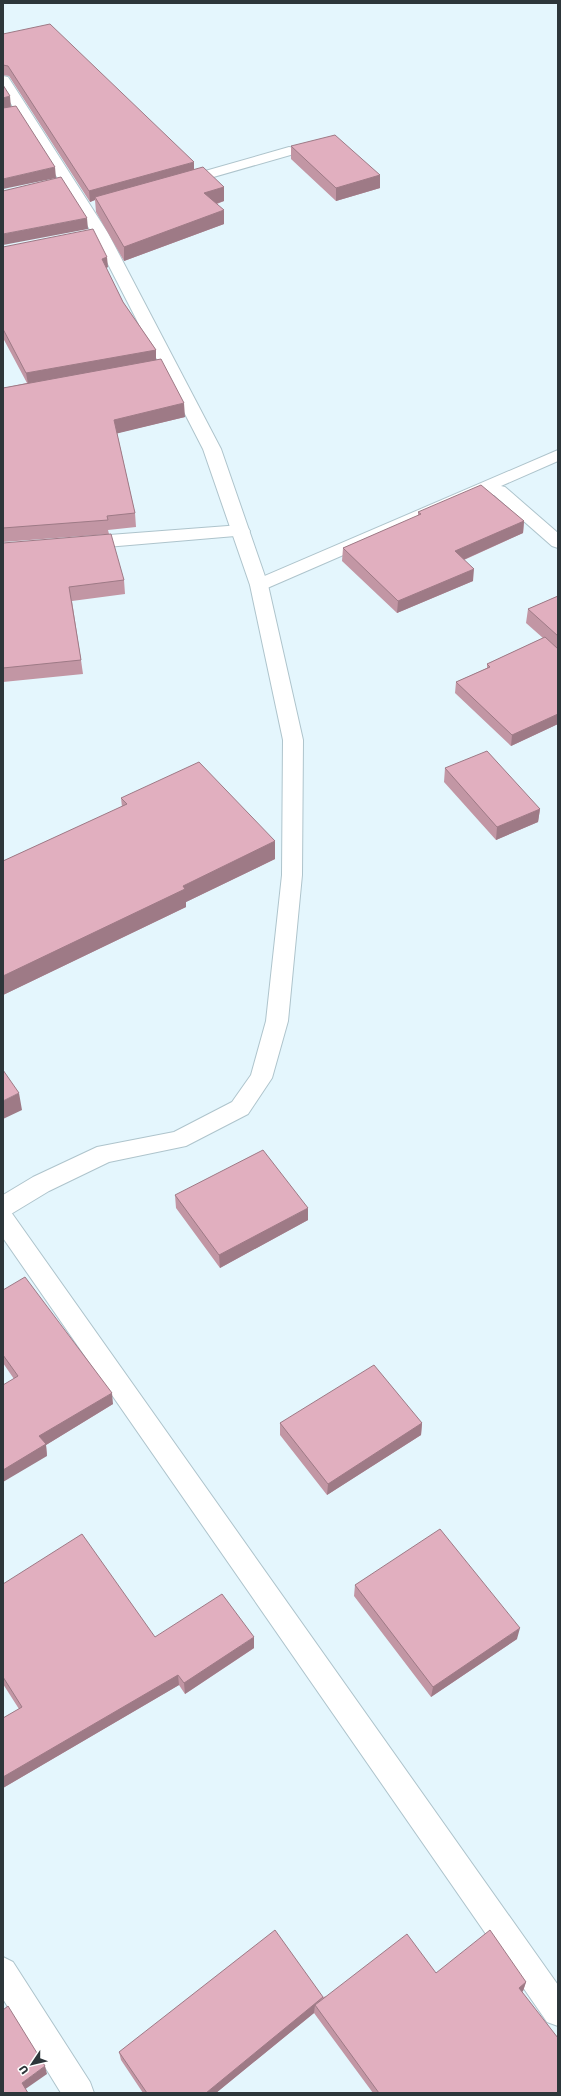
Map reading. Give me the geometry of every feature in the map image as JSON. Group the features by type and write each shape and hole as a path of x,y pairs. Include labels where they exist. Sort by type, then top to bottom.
{"street":[{"path":"3,80 16,111 60,183 92,207 92,235 162,367 212,449 242,531 259,585 274,647 293,740 291,883 277,1021 261,1078 240,1108 178,1140 105,1154 41,1184 3,1207"},
{"path":"168,186 289,151"},
{"path":"259,585 558,455"},
{"path":"482,488 499,491 558,542"},
{"path":"67,544 242,531"},
{"path":"3,1219 558,2011"},
{"path":"3,1972 79,2093"}],"building":[{"path":"50,24 194,162 89,191 8,66 3,65 3,34"},
{"path":"3,85 10,96 3,98"},
{"path":"16,106 55,167 3,179 3,108"},
{"path":"335,135 380,175 336,188 291,146"},
{"path":"203,167 224,187 204,193 224,210 124,247 95,197"},
{"path":"61,177 87,218 3,234 3,191"},
{"path":"93,229 107,257 102,259 123,302 156,350 26,373 3,329 3,247"},
{"path":"161,359 184,403 114,420 135,513 107,516 108,520 3,528 3,388"},
{"path":"481,485 524,521 455,551 474,569 398,601 343,548 421,514 418,512"},
{"path":"111,534 124,580 69,587 81,660 3,668 3,543"},
{"path":"558,596 558,636 528,609"},
{"path":"545,637 558,649 558,714 512,735 456,682 490,667 487,664"},
{"path":"487,751 540,809 497,827 445,768"},
{"path":"199,762 275,841 183,886 185,889 3,976 3,861 127,804 121,798"},
{"path":"3,1070 19,1093 3,1101"},
{"path":"263,1150 308,1208 219,1255 175,1195"},
{"path":"25,1277 112,1393 39,1436 46,1444 3,1470 3,1385 18,1376 3,1355 3,1290"},
{"path":"374,1365 422,1423 328,1484 280,1423"},
{"path":"440,1529 520,1628 433,1687 355,1585"},
{"path":"82,1534 155,1637 222,1594 254,1637 184,1683 178,1675 3,1777 3,1718 22,1707 3,1677 3,1584"},
{"path":"275,1930 323,1997 206,2093 147,2093 119,2052"},
{"path":"490,1930 526,1982 519,1988 558,2038 558,2093 379,2093 315,2005 407,1934 436,1973"},
{"path":"8,2006 45,2066 22,2083 28,2093 3,2093 3,2010"}]}
